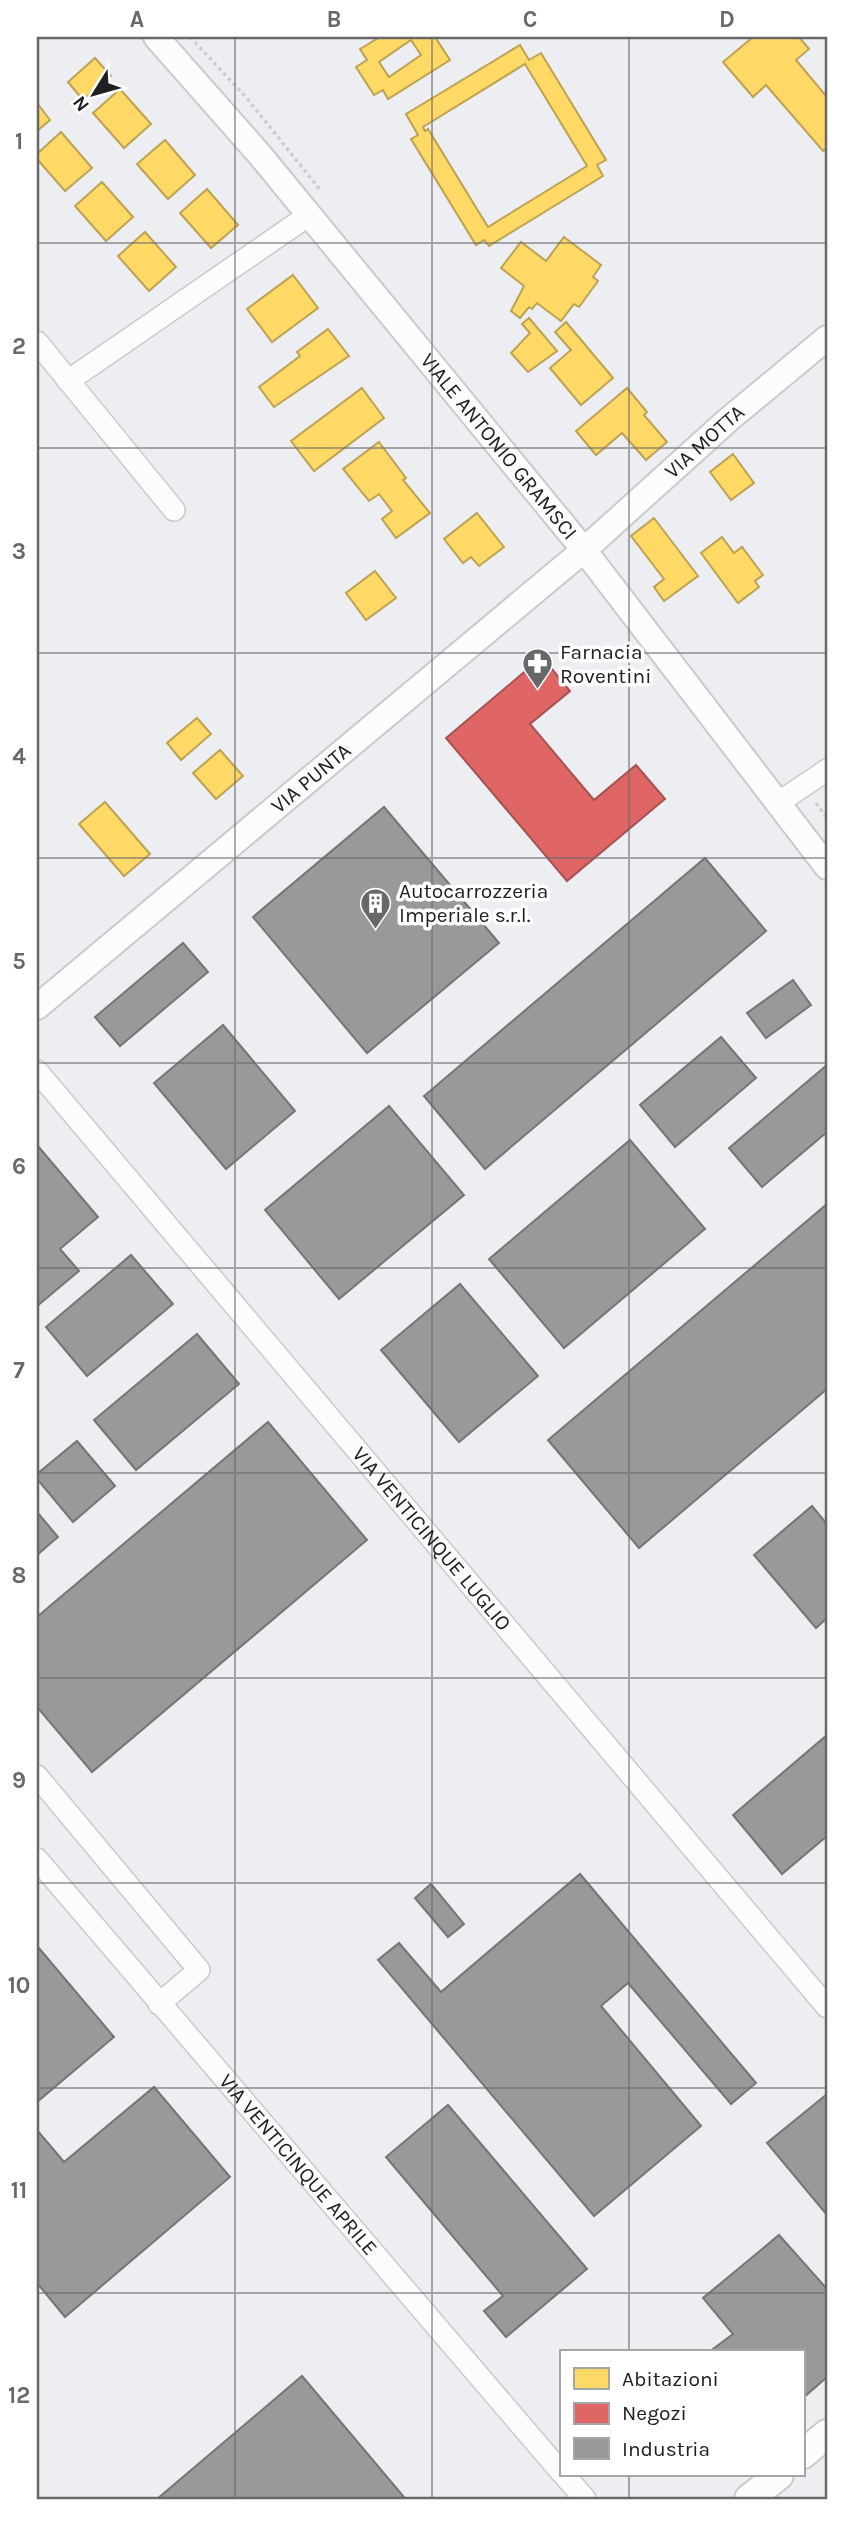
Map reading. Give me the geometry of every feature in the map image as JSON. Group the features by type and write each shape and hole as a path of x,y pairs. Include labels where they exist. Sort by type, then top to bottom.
{"main road":[{"path":"804,2453 827,2434"},
{"path":"749,2499 778,2476"}],"street":[{"name":"VIALE ANTONIO GRAMSCI","path":"156,37 309,215 584,550 827,867"},
{"path":"68,381 309,215"},
{"name":"VIA MOTTA","path":"584,550 728,420 827,338"},
{"path":"37,342 174,510"},
{"name":"VIA PUNTA","path":"37,1007 584,550"},
{"path":"778,803 827,770"},
{"name":"VIA VENTICINQUE LUGLIO","path":"37,1071 827,2007"},
{"path":"37,1776 199,1970 159,2004"},
{"name":"VIA VENTICINQUE APRILE","path":"37,1860 560,2471"},
{"name":"VIA VENTICINQUE APRILE","path":"565,2476 585,2499"}],"building: Abitazioni":[{"path":"380,37 435,37 450,60 388,99 383,90 374,95 356,67 367,60 360,49","holes":["411,40 421,55 389,77 379,62"]},
{"path":"753,37 799,37 809,49 796,60 827,97 827,148 823,151 766,85 753,97 723,62"},
{"path":"520,45 529,60 541,53 606,160 597,165 603,176 489,246 484,240 476,245 411,139 418,135 406,114","holes":["525,64 587,166 488,227 428,129 425,131 423,127"]},
{"path":"95,58 111,76 83,100 68,82"},
{"path":"120,89 151,124 124,148 93,113"},
{"path":"37,103 50,120 37,131"},
{"path":"61,132 92,168 65,191 37,159 37,154"},
{"path":"165,140 195,175 168,199 137,164"},
{"path":"102,182 133,217 106,241 75,206"},
{"path":"207,189 238,225 211,248 180,213"},
{"path":"145,232 176,267 149,291 118,256"},
{"path":"564,237 601,265 593,277 598,281 579,307 574,304 561,321 537,303 532,309 529,307 520,318 511,311 524,286 501,268 521,242 546,261"},
{"path":"293,275 318,308 272,342 247,309"},
{"path":"529,318 557,351 528,372 511,353 530,333 522,324"},
{"path":"566,322 613,378 581,405 550,368 571,350 555,332"},
{"path":"328,329 349,356 274,407 259,387 300,356 297,352"},
{"path":"362,388 384,418 314,471 291,441"},
{"path":"627,388 647,412 644,415 667,442 646,460 622,433 596,455 576,431"},
{"path":"379,442 406,478 403,480 430,513 396,538 382,519 392,511 379,494 369,501 343,469"},
{"path":"733,454 754,483 731,500 710,472"},
{"path":"477,513 504,547 479,566 471,557 463,563 444,539"},
{"path":"654,518 698,576 664,601 654,587 664,579 631,536"},
{"path":"722,537 734,553 742,547 763,575 755,581 759,587 738,603 701,553"},
{"path":"375,571 396,598 366,620 346,593"},
{"path":"197,718 211,734 181,760 167,743"},
{"path":"220,750 243,776 216,799 193,773"},
{"path":"105,802 150,854 124,876 79,824"}],"building: Negozi":[{"path":"542,657 570,691 530,724 594,800 636,765 665,799 567,881 446,738"}],"building: Industria":[{"name":"Autocarrozzeria Imperiale s.r.l.","path":"384,807 499,943 367,1053 253,917"},
{"path":"705,858 766,931 485,1169 424,1096"},
{"path":"183,943 208,972 120,1046 95,1017"},
{"path":"793,980 811,1005 766,1038 747,1013"},
{"path":"223,1025 295,1111 226,1169 154,1083"},
{"path":"721,1037 756,1078 675,1147 640,1105"},
{"path":"827,1065 827,1132 762,1187 729,1148"},
{"path":"389,1106 464,1195 339,1299 265,1210"},
{"path":"630,1140 705,1229 564,1348 489,1259"},
{"path":"37,1145 98,1217 60,1249 79,1271 37,1306"},
{"path":"827,1204 827,1389 639,1548 548,1440"},
{"path":"131,1255 173,1304 87,1376 46,1327"},
{"path":"460,1284 538,1376 459,1442 381,1350"},
{"path":"197,1334 239,1384 136,1470 94,1420"},
{"path":"268,1422 367,1540 92,1772 37,1707 37,1617"},
{"path":"77,1441 115,1486 73,1522 37,1479 37,1474"},
{"path":"812,1506 827,1524 827,1618 816,1628 754,1555"},
{"path":"37,1512 58,1537 37,1555"},
{"path":"827,1735 827,1836 782,1874 733,1815"},
{"path":"580,1874 756,2083 731,2104 628,1983 601,2006 701,2126 594,2216 378,1960 399,1943 441,1992"},
{"path":"431,1884 464,1924 448,1937 415,1898"},
{"path":"37,1948 114,2037 37,2102"},
{"path":"154,2087 230,2177 65,2317 37,2283 37,2130 64,2162"},
{"path":"827,2094 827,2215 767,2143"},
{"path":"448,2105 587,2269 506,2337 484,2311 503,2296 386,2157"},
{"path":"779,2235 827,2289 827,2377 804,2397 804,2350 714,2350 733,2334 703,2298"},
{"path":"302,2376 404,2497 157,2499"}],"place":[{"name":"Farnacia Roventini","path":"537,691"},
{"name":"Autocarrozzeria Imperiale s.r.l.","path":"376,930"}]}
